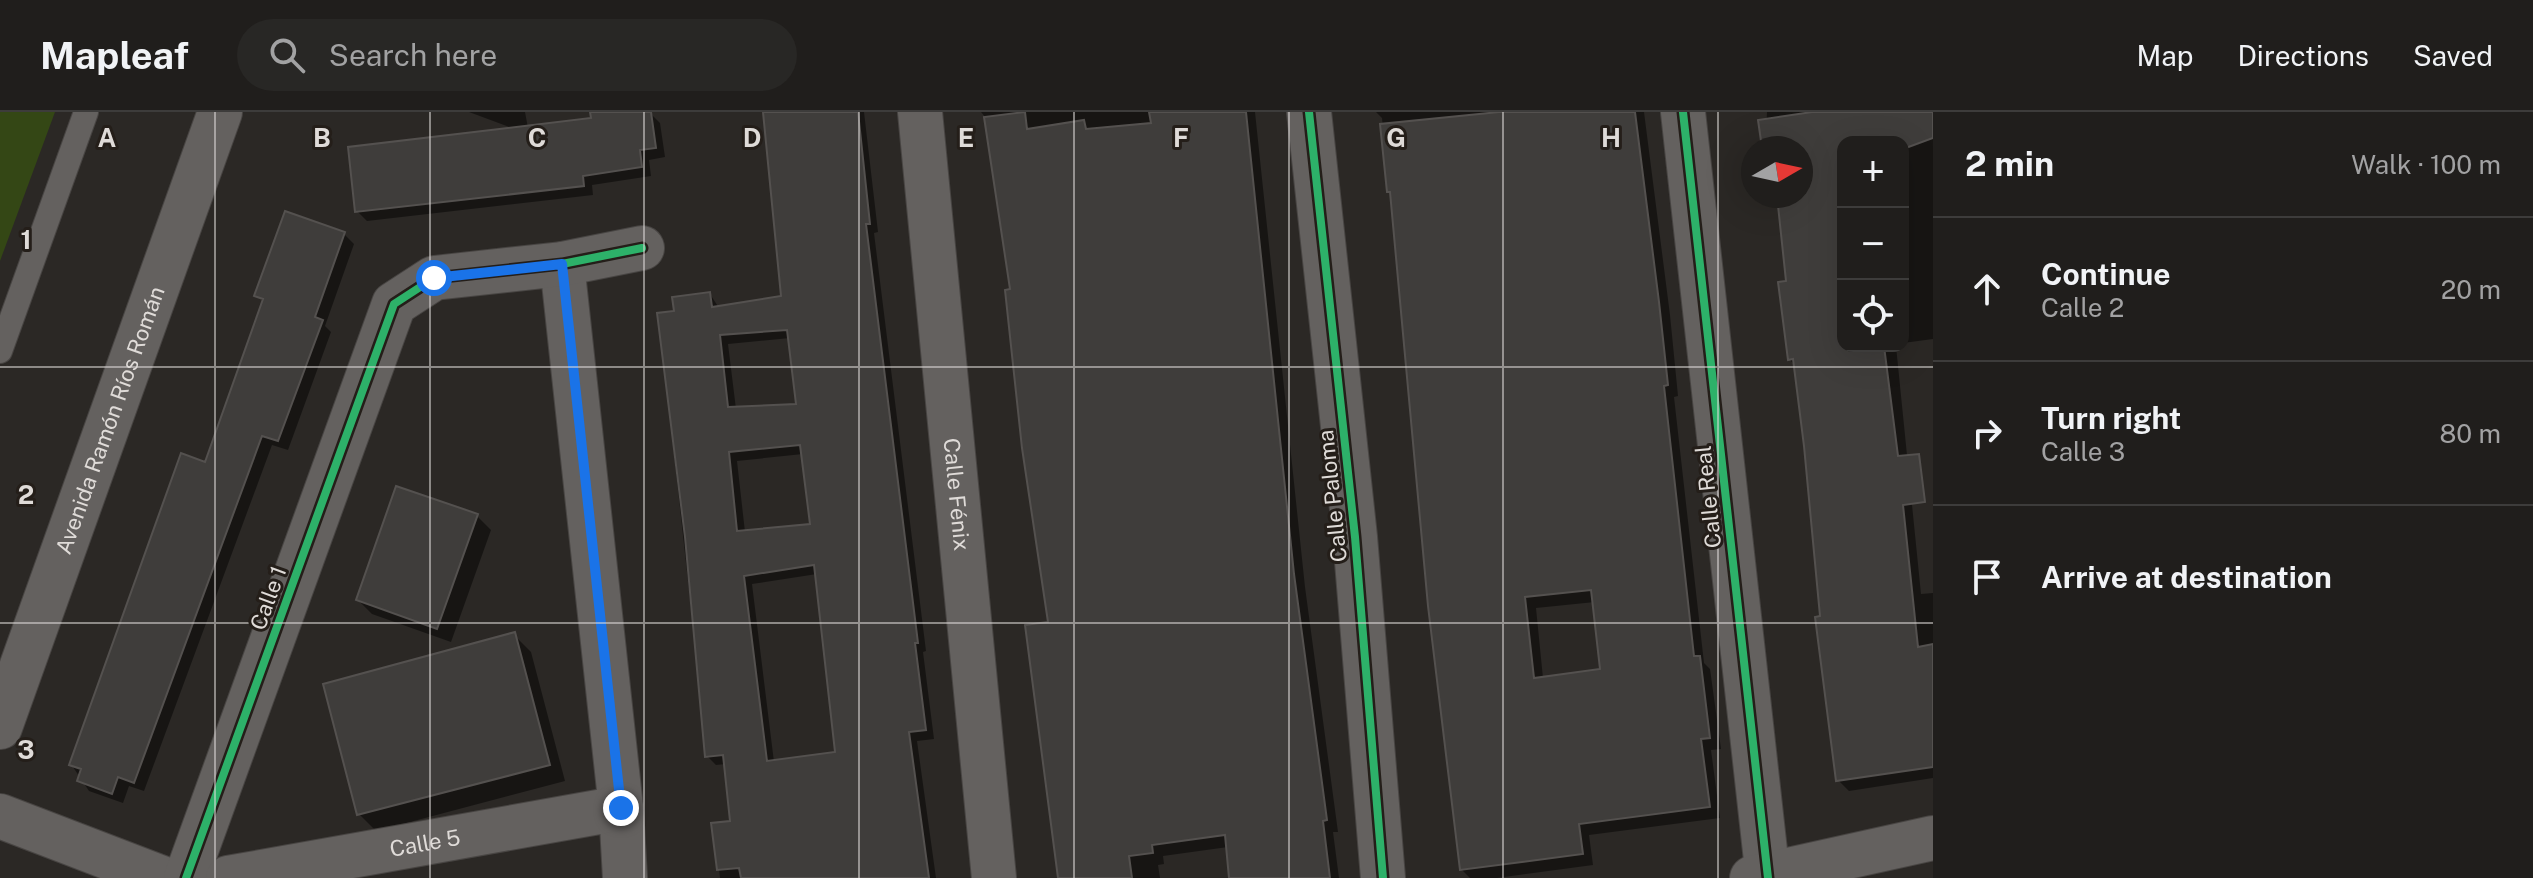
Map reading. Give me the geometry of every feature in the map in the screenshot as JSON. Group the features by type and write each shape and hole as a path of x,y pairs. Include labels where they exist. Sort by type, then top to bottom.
{"street":[{"name":"Avenida Ramón Ríos Román","path":"0,727 220,112"},
{"name":"Calle Fénix","path":"920,112 994,878"},
{"name":"Calle Paloma","path":"1309,112 1355,537 1383,878"},
{"name":"Calle Real","path":"1683,112 1763,877"},
{"name":"Calle 1","path":"186,878 394,304 434,278 562,264 642,248"},
{"path":"562,264 621,808 625,878"},
{"name":"Calle 5","path":"228,878 621,808"},
{"path":"0,816 162,878"},
{"path":"1763,877 1933,838"}],"lane":[{"path":"0,351 86,112"}],"green space":[{"path":"0,112 55,112 0,261"}],"building":[{"path":"590,112 651,112 656,148 640,150 642,167 583,176 584,186 355,212 348,147 591,118"},
{"path":"763,112 858,112 870,224 866,224 918,643 915,643 926,730 909,732 929,878 741,878 739,868 717,870 711,823 730,821 723,755 705,757 685,537 657,313 674,311 672,297 710,292 712,307 781,296","holes":["787,330 796,404 728,407 720,335","800,445 810,524 737,531 729,452","814,565 835,752 767,761 744,576"]},
{"path":"1025,112 1027,129 1084,120 1086,129 1151,123 1149,112 1246,112 1294,574 1327,820 1323,821 1330,878 1229,878 1225,835 1152,845 1153,853 1129,856 1132,878 1058,878 1025,625 1048,622 1022,448 1005,290 1010,289 984,117"},
{"path":"1499,112 1635,112 1659,302 1668,385 1664,386 1694,656 1700,656 1710,738 1701,739 1710,807 1579,824 1583,854 1460,870 1428,606 1390,192 1387,192 1380,124","holes":["1591,590 1600,669 1534,678 1525,597"]},
{"path":"1812,112 1933,112 1933,138 1909,147 1909,136 1837,136 1837,352 1885,352 1898,456 1919,454 1925,502 1903,505 1918,647 1933,644 1933,767 1836,781 1815,617 1820,616 1804,446 1793,359 1788,360 1778,282 1786,281 1778,208 1813,208 1813,136 1760,136 1758,120"},
{"path":"285,211 345,232 315,317 323,320 278,441 262,436 134,783 118,777 112,794 77,781 81,769 69,765 181,453 205,462 263,299 254,296"},
{"path":"396,486 478,514 437,629 356,600"},
{"path":"515,632 550,765 357,815 323,684"}],"cycle path":[{"path":"1309,112 1355,537 1383,878"},
{"path":"1683,112 1768,878"},
{"path":"186,878 394,304 434,278 562,264 642,248"}],"route":[{"path":"434,278 562,264 621,808"}]}
